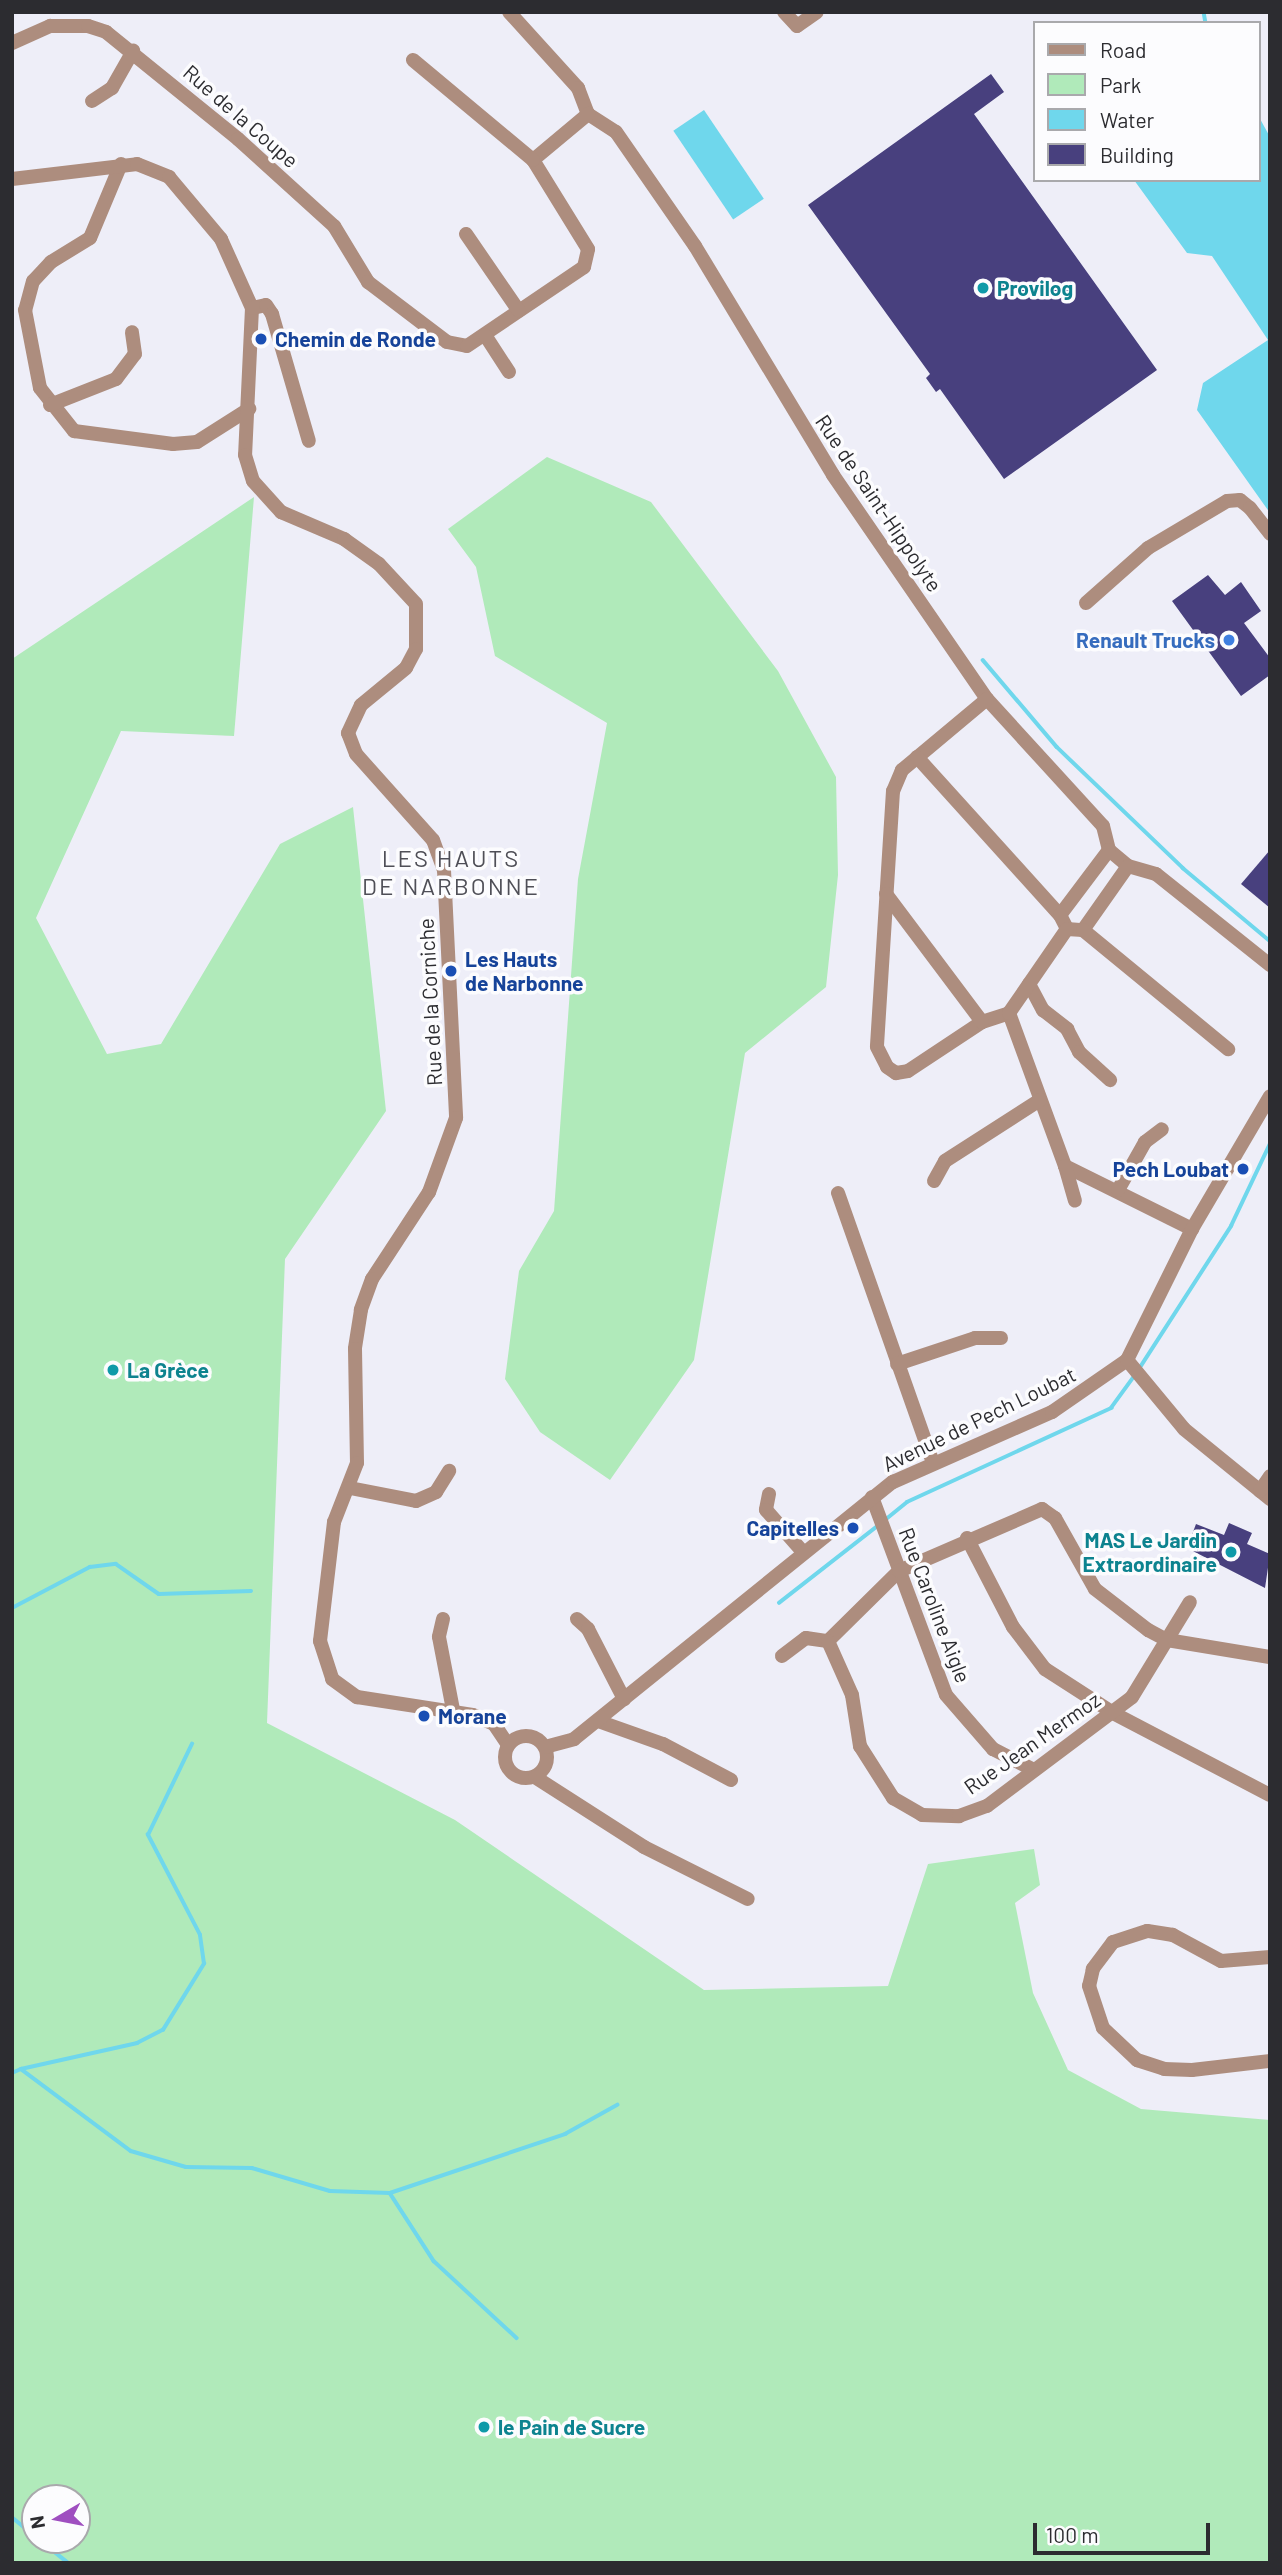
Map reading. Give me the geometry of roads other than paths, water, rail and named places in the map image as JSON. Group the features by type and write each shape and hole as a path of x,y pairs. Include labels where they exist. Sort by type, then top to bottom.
{"street":[{"path":"509,12 578,88 588,114 533,160"},
{"path":"784,12 797,26 817,12"},
{"name":"Rue de la Coupe","path":"12,43 50,26 88,26 133,51 334,226 368,282 408,309 447,342 467,346 485,335"},
{"path":"92,101 112,88 133,51"},
{"path":"413,60 533,160 588,249 584,267 485,335 509,372"},
{"name":"Rue de Saint-Hippolyte","path":"588,114 616,132 695,246 833,475 987,699 1103,826 1109,850 1128,866 1156,874 1270,965"},
{"path":"121,164 90,237 51,262 33,281 24,310 40,388 50,405 74,430 186,445 249,409"},
{"name":"Rue de la Corniche","path":"12,179 121,164 152,166 169,177 221,239 252,308 245,455 253,481 281,512 344,539 379,564 416,604 416,649 406,668 361,705 348,733 356,754 432,840 444,870 456,1118 429,1192 372,1279 361,1310 355,1349 359,1440 350,1488 334,1522 320,1641 323,1662 332,1679 357,1697 453,1710 494,1724 508,1745"},
{"path":"466,234 519,311"},
{"path":"252,308 266,305 272,314 309,441"},
{"path":"50,405 116,379 135,354 132,332"},
{"path":"1086,603 1148,548 1227,501 1240,500 1250,508 1270,534"},
{"path":"987,699 902,771 893,791 877,1047 887,1067 896,1073 908,1070 982,1021 1009,1013 1109,850"},
{"path":"917,757 1063,922 1083,930 1228,1049"},
{"path":"1083,930 1128,866"},
{"path":"886,894 982,1021"},
{"path":"1029,984 1043,1010 1067,1029 1079,1052 1110,1080"},
{"path":"1009,1013 1065,1166 1075,1201"},
{"name":"Avenue de Pech Loubat","path":"545,1747 574,1740 872,1497 933,1463 1052,1412 1130,1365 1192,1229 1270,1096"},
{"path":"934,1181 945,1161 1041,1100"},
{"path":"1118,1190 1145,1142 1162,1129"},
{"path":"1065,1166 1192,1229"},
{"path":"838,1193 933,1463"},
{"path":"897,1364 975,1338 1001,1338"},
{"path":"1130,1365 1184,1429 1265,1495 1270,1476"},
{"path":"350,1488 416,1501 436,1492 449,1471"},
{"path":"769,1494 766,1510 803,1552"},
{"name":"Rue Caroline Aigle","path":"872,1497 946,1695 993,1749 1034,1770"},
{"path":"782,1656 806,1638 828,1641 899,1571 1034,1509 1049,1512 1104,1599 1167,1640 1270,1657"},
{"path":"967,1538 1029,1651 1078,1693 1270,1795"},
{"name":"Rue Jean Mermoz","path":"828,1641 852,1695 860,1745 893,1798 922,1815 959,1816 987,1806 1113,1713 1144,1682 1190,1602"},
{"path":"443,1619 439,1637 453,1710"},
{"path":"577,1619 588,1629 624,1699"},
{"path":"597,1721 663,1744 731,1780"},
{"path":"535,1777 545,1767 545,1747 527,1736 508,1745 505,1763 511,1773 535,1777 644,1847 748,1899"},
{"path":"1270,1957 1221,1961 1173,1935 1147,1931 1113,1942 1093,1969 1089,1986 1103,2028 1137,2060 1164,2069 1192,2070 1270,2062"}],"water":[{"path":"704,110 764,199 733,219 673,131"},
{"path":"1261,121 1270,137 1270,513 1197,410 1203,383 1268,340 1212,256 1187,253 1135,182 1261,182"}],"waterway":[{"path":"1204,12 1206,21"},
{"path":"983,660 1057,747 1183,868 1270,941"},
{"path":"1139,1369 1231,1226 1270,1144"},
{"path":"885,1520 907,1502 1111,1408 1135,1375"},
{"path":"779,1603 879,1525"},
{"path":"12,1608 90,1567 116,1564 159,1594 251,1591"},
{"path":"21,2069 137,2043 163,2030 204,1964 200,1935 148,1835 192,1744"},
{"path":"12,2073 21,2069 131,2151 186,2167 252,2168 330,2191 390,2193 565,2134 617,2105"},
{"path":"390,2193 434,2261 517,2338"},
{"path":"12,2517 21,2524"},
{"path":"57,2554 68,2563"}],"place":[{"name":"Provilog","path":"983,288"},
{"name":"Chemin de Ronde","path":"261,339"},
{"name":"Renault Trucks","path":"1229,640"},
{"name":"Les Hauts de Narbonne","path":"451,971"},
{"name":"Pech Loubat","path":"1243,1169"},
{"name":"La Grèce","path":"113,1370"},
{"name":"Capitelles","path":"853,1528"},
{"name":"MAS Le Jardin Extraordinaire","path":"1231,1552"},
{"name":"Morane","path":"424,1716"},
{"name":"le Pain de Sucre","path":"484,2427"}],"district":[{"name":"LES HAUTS DE NARBONNE","path":"451,872"}]}
